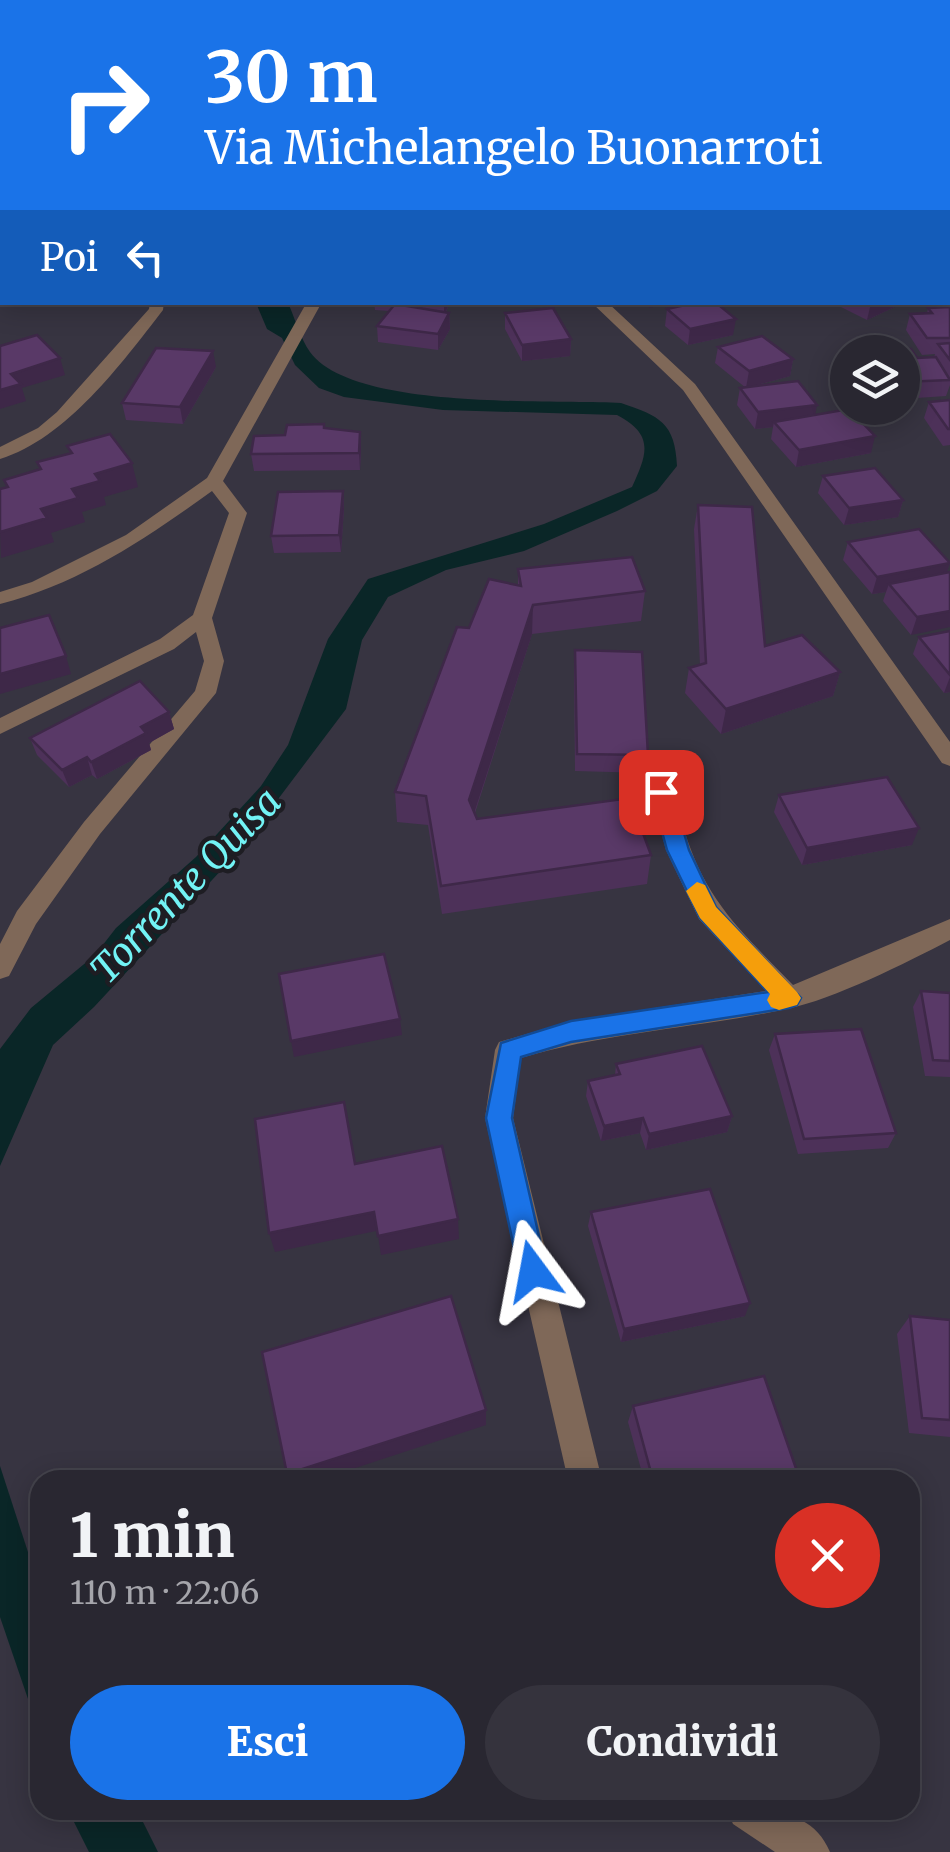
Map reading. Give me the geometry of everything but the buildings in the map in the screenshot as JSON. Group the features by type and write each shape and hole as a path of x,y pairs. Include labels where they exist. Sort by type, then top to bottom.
{"street":[{"path":"0,454 44,432 63,416 157,305"},
{"path":"0,598 39,586 133,539 214,481 313,305"},
{"path":"601,305 689,387 950,758"},
{"path":"0,727 167,644 202,618 238,513 214,481"},
{"path":"0,969 26,918 81,843 205,693 214,661 202,618"},
{"path":"661,792 678,850 708,912 789,998"},
{"path":"582,1470 499,1118 509,1050 571,1032 789,998 903,953 950,929"},
{"path":"763,1820 810,1852"}],"water":[{"name":"Torrente Quisa","path":"257,305 289,305 310,352 333,371 367,384 409,393 503,401 621,403 663,423 673,440 677,466 657,491 617,511 524,551 446,570 388,597 362,640 346,709 239,851 94,1007 53,1045 0,1166 0,1049 31,1008 95,955 116,928 196,857 261,786 288,745 328,639 368,579 544,524 632,487 641,465 642,438 617,415 443,410 344,397 319,388 295,365 282,338 267,329"},
{"path":"0,1466 30,1558 30,1705 0,1617"},
{"path":"73,1820 142,1820 158,1852 89,1852"}],"slow traffic":[{"path":"697,891 708,912 789,998 779,1000"}],"route":[{"path":"533,1271 499,1118 509,1050 571,1032 789,998 708,912 678,850 661,792"}]}
